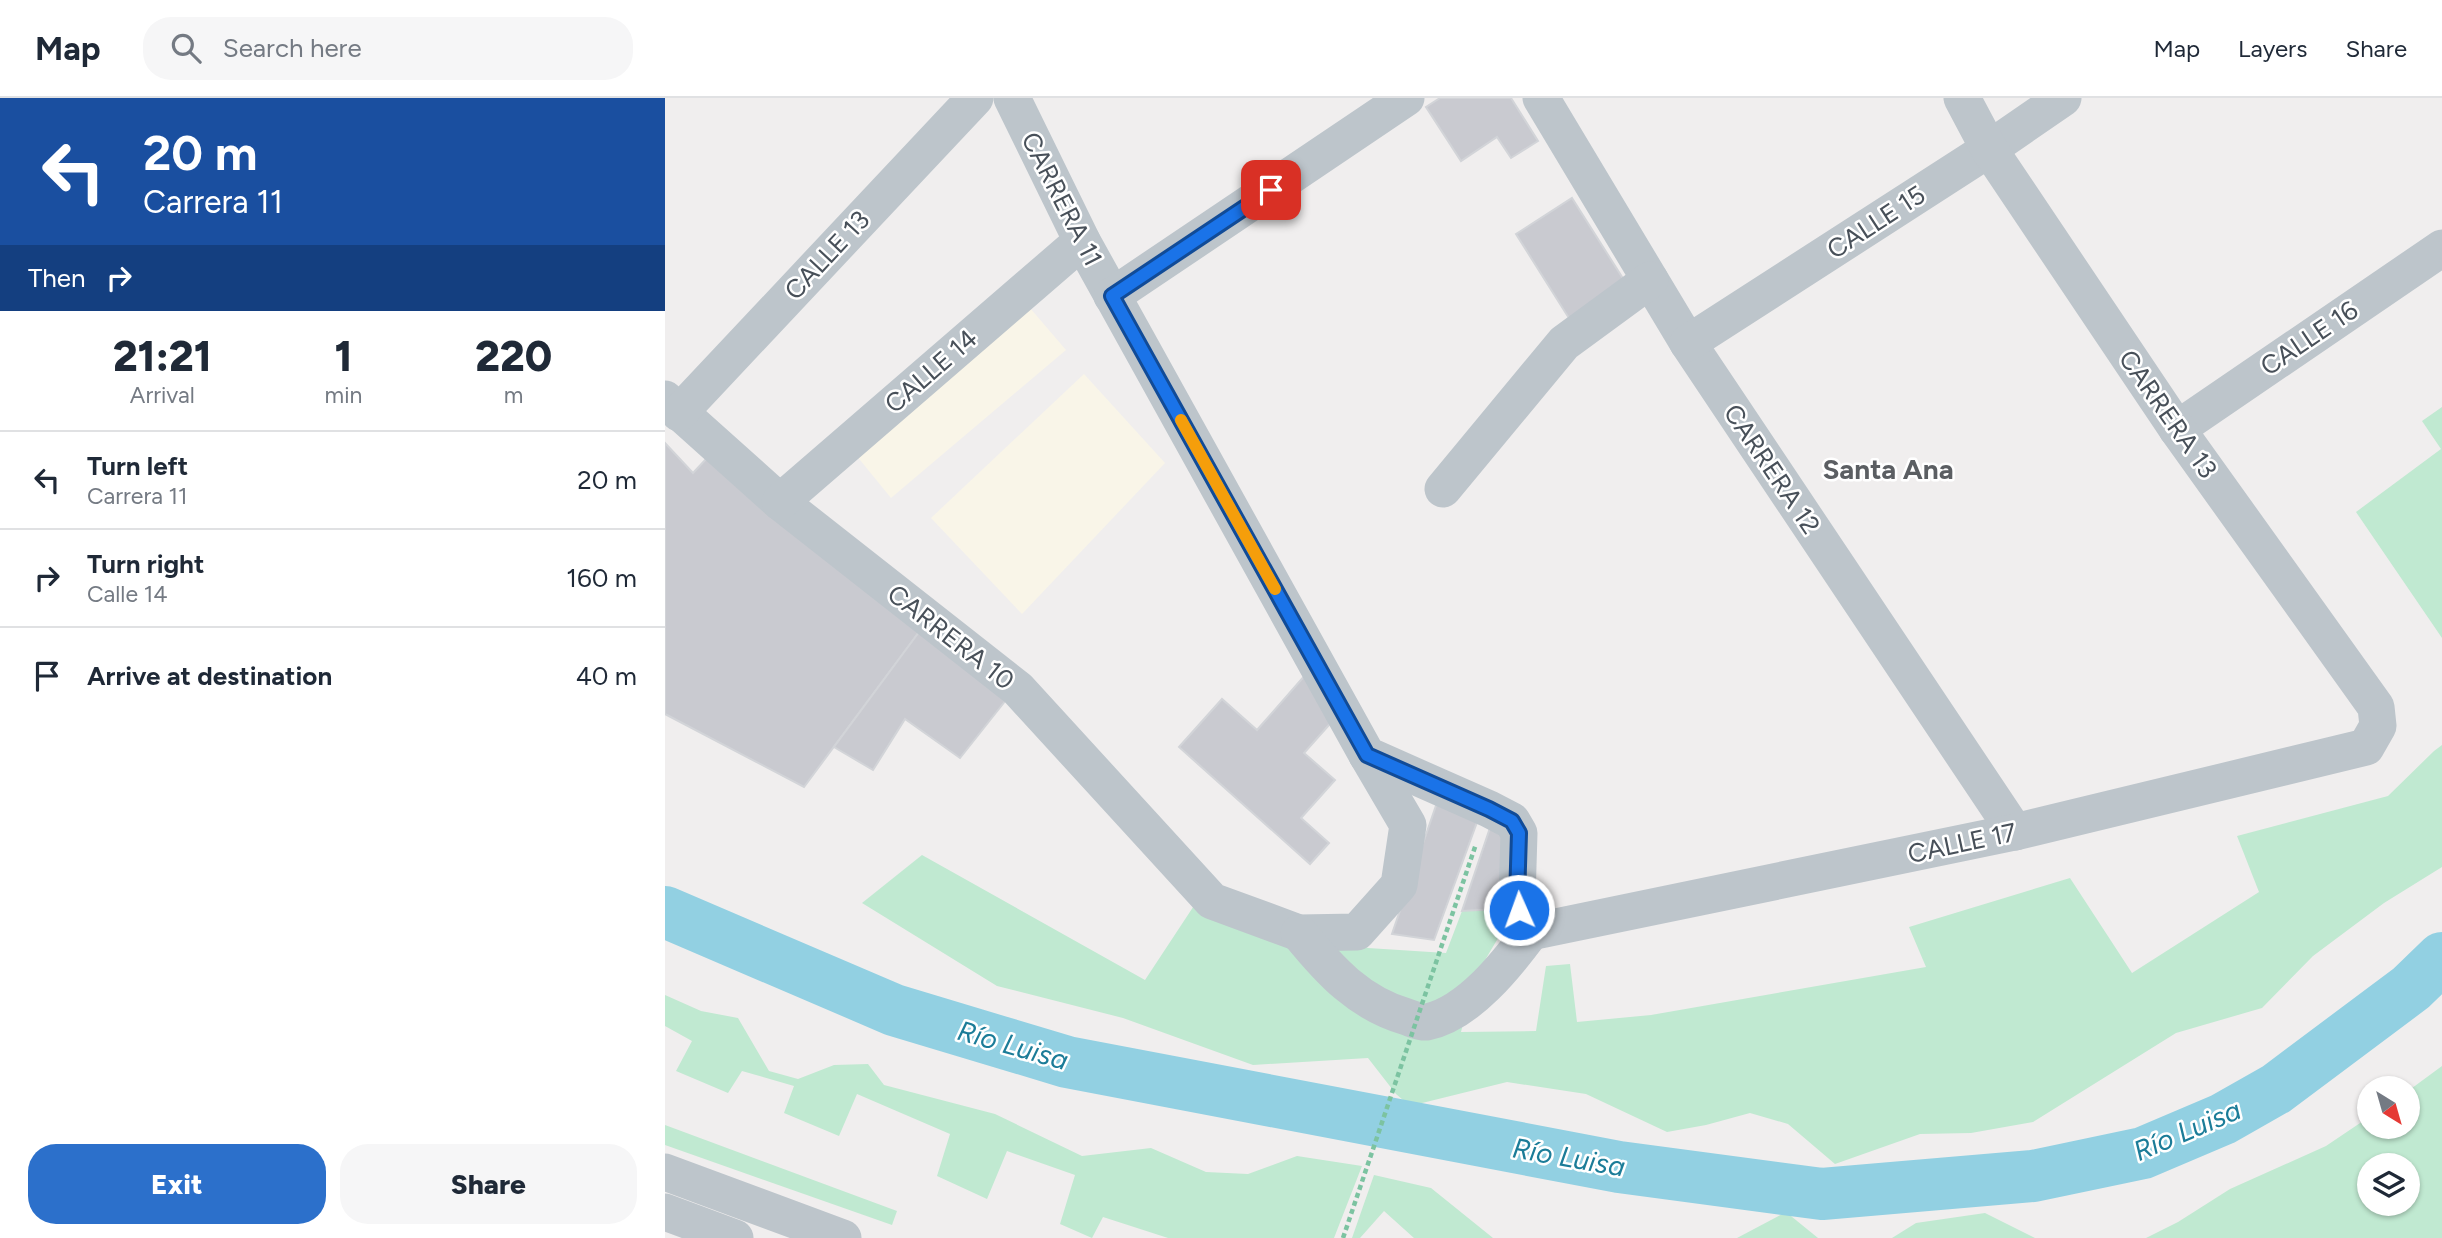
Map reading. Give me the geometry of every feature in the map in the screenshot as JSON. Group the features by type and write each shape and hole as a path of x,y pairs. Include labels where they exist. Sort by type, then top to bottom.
{"street":[{"name":"CALLE 13","path":"672,406 975,98"},
{"name":"CARRERA 11","path":"1012,98 1082,241 1408,825 1399,885 1357,932 1299,933"},
{"path":"1112,296 1406,98"},
{"name":"CARRERA 12","path":"1541,98 1688,343 2015,832"},
{"name":"CARRERA 13","path":"1962,98 1989,149 2177,429 2376,707 2378,726"},
{"name":"CALLE 15","path":"1688,343 1989,149 2063,98"},
{"name":"CALLE 14","path":"780,502 1082,241"},
{"name":"CALLE 16","path":"2177,429 2442,248"},
{"path":"1443,489 1564,343 1650,280"},
{"name":"CARRERA 10","path":"672,406 780,502 1018,689 1212,901 1299,933"},
{"name":"CALLE 17","path":"1531,932 2015,832 2366,747 2378,726"},
{"path":"1299,933 1332,973 1384,1010 1425,1022 1455,1010 1500,974 1531,932 1519,910 1517,899 1519,833 1512,821 1367,755"},
{"path":"665,1172 843,1238"},
{"path":"665,1212 735,1238"}],"path":[{"path":"1343,1238 1476,844"}],"shaded area":[{"path":"1030,308 1066,350 891,498 856,455"},
{"path":"1084,374 1165,463 1022,614 931,518"}],"green space":[{"path":"2442,407 2442,638 2356,512 2441,449 2422,421"},
{"path":"2442,745 2442,867 2384,903 2313,956 2262,1008 2176,1033 2033,1122 1971,1133 1920,1134 1835,1164 1788,1124 1750,1113 1667,1132 1586,1094 1507,1082 1410,1106 1396,1094 1368,1058 1253,1065 1123,1018 997,986 862,903 922,855 1145,980 1205,889 1368,948 1446,953 1462,911 1497,909 1507,923 1475,977 1461,1032 1536,1031 1546,966 1570,964 1577,1022 1651,1015 1926,967 1909,927 2070,878 2132,973 2259,892 2237,836 2388,796"},
{"path":"665,995 701,1011 738,1018 769,1071 798,1079 834,1065 868,1064 884,1085 995,1114 1082,1156 1151,1148 1206,1172 1248,1174 1297,1156 1362,1166 1334,1238 1168,1238 1103,1217 1092,1238 1060,1224 1075,1175 1007,1151 987,1199 937,1176 950,1134 857,1094 839,1136 784,1113 794,1086 742,1071 728,1093 676,1071 692,1041 665,1026"},
{"path":"2442,1066 2442,1238 2146,1238 2178,1222 2230,1189 2326,1146 2357,1125 2357,1139 2420,1139 2420,1082"},
{"path":"665,1125 897,1211 892,1225 665,1145"},
{"path":"1374,1175 1431,1188 1493,1238 1414,1238 1384,1211 1360,1238 1352,1238"},
{"path":"1786,1212 1818,1238 1737,1238"},
{"path":"1985,1213 2035,1238 1892,1238 1916,1223"}],"building":[{"path":"1440,98 1511,98 1538,141 1511,158 1497,137 1461,161 1426,107"},
{"path":"1572,198 1629,288 1572,323 1516,234"},
{"path":"723,441 922,628 804,787 665,714 665,443 693,473"},
{"path":"922,628 1006,700 960,758 905,719 873,770 834,747"},
{"path":"1307,673 1345,707 1304,753 1335,780 1301,818 1329,843 1310,864 1179,747 1222,699 1257,730"},
{"path":"1443,785 1484,803 1434,940 1392,934"},
{"path":"1493,819 1513,829 1507,923 1497,909 1462,911"}],"waterway":[{"name":"Río Luisa","path":"665,912 894,1010 1067,1062 1619,1167 1822,1194 2033,1176 2143,1153 2223,1119 2276,1089 2411,988 2442,958"}],"slow traffic":[{"path":"1181,420 1275,589"}],"district":[{"name":"Santa Ana","path":"1888,469"}],"route":[{"path":"1271,190 1112,296 1367,755 1512,821 1519,833 1519,910"}]}
